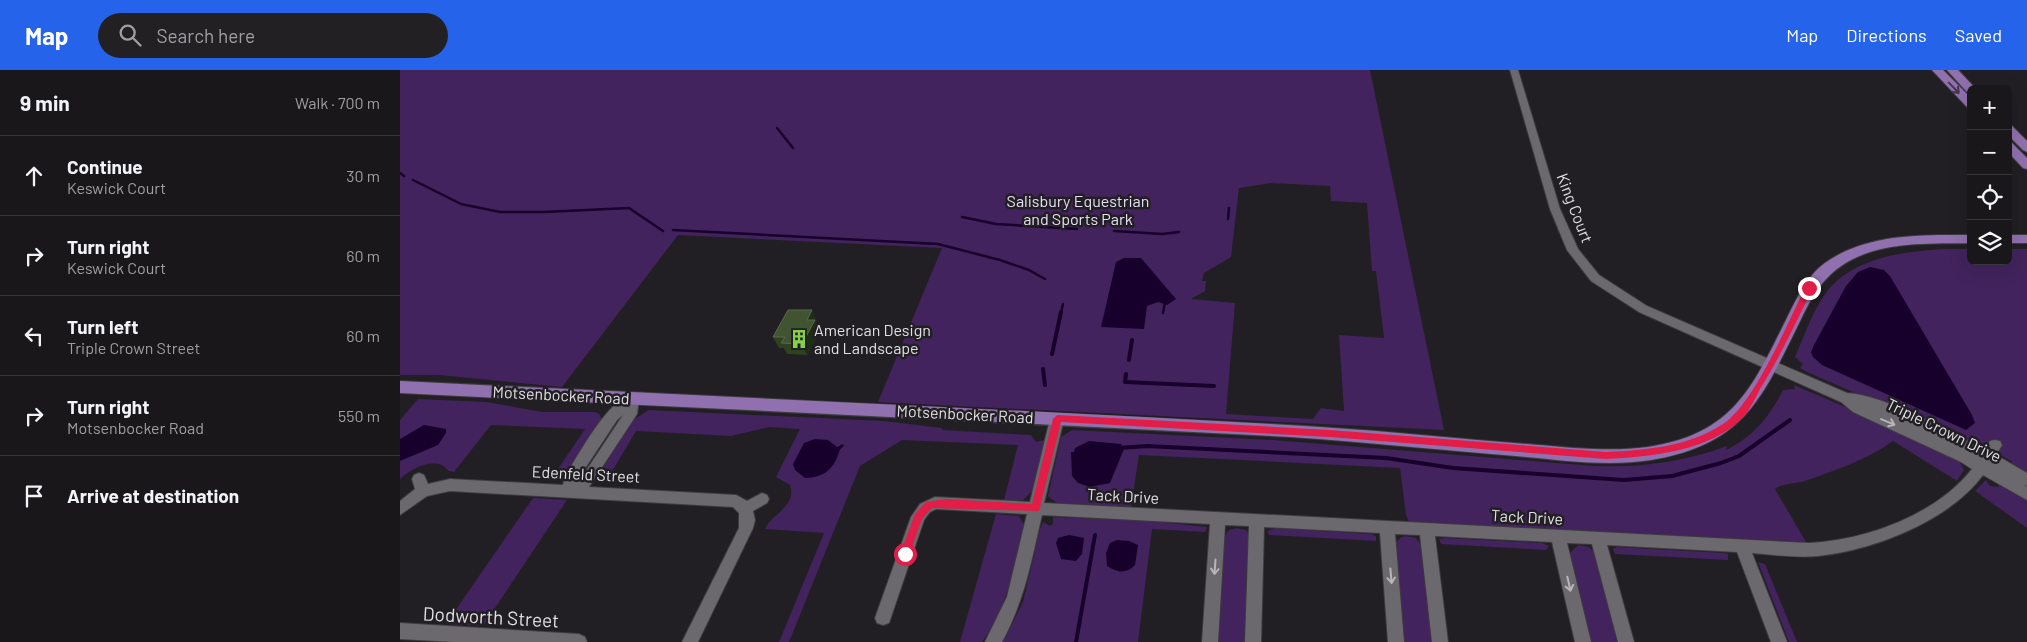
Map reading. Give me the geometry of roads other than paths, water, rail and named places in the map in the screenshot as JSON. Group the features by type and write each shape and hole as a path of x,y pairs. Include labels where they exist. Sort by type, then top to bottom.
{"main road":[{"path":"1937,70 1967,101"},
{"path":"1952,70 1967,86"},
{"path":"2010,130 2027,148"},
{"path":"2012,149 2027,165"},
{"name":"Motsenbocker Road","path":"400,387 1330,433 1587,454 1635,455 1686,445 1726,426 1749,403 1770,366 1809,288 1820,274 1834,263 1871,248 1901,242 1967,239"},
{"path":"2012,239 2027,239"}],"street":[{"name":"King Court","path":"1514,70 1556,209 1573,250 1584,266 1604,286 1629,301 1770,366"},
{"name":"Triple Crown Drive","path":"1770,366 1846,398 1858,408 1988,456 2027,480"},
{"path":"572,490 587,480 630,414 632,399"},
{"path":"992,642 1013,605 1057,419"},
{"name":"Triple Crown Drive","path":"1988,456 2027,494"},
{"name":"Tack Drive","path":"883,618 918,517 925,508 941,503 1808,549 1854,542 1911,521 1943,505 1968,485 1988,456"},
{"name":"Edenfeld Street","path":"400,509 421,485 572,490 730,500 741,504 745,509"},
{"path":"690,642 746,528 748,516 745,509 762,499"},
{"path":"1210,642 1218,518"},
{"path":"1253,642 1257,520"},
{"path":"1387,527 1396,642"},
{"path":"1427,529 1440,642"},
{"path":"1558,536 1583,642"},
{"path":"1598,538 1626,642"},
{"path":"1742,546 1779,642"},
{"name":"Dodworth Street","path":"400,632 579,642"}],"waterway":[{"path":"777,128 793,148"},
{"path":"400,173 404,176"},
{"path":"413,180 461,204 500,212 629,208 663,231"},
{"path":"1228,219 1229,208"},
{"path":"962,217 996,224 1077,229"},
{"path":"673,230 938,244 1000,260 1029,270 1045,279"},
{"path":"1114,231 1162,234 1179,232"},
{"path":"1163,313 1165,302"},
{"path":"1061,313 1063,304"},
{"path":"1052,354 1061,312"},
{"path":"1129,360 1132,340"},
{"path":"1043,369 1045,385"},
{"path":"1126,374 1125,382 1214,386"},
{"path":"1119,448 1147,446 1386,458 1453,468 1624,480 1672,476 1721,463 1739,456 1790,420"},
{"path":"1076,642 1095,535"}],"place":[{"name":"American Design and Landscape","path":"799,339"}],"park label":[{"name":"Salisbury Equestrian and Sports Park","path":"1078,210"}]}
